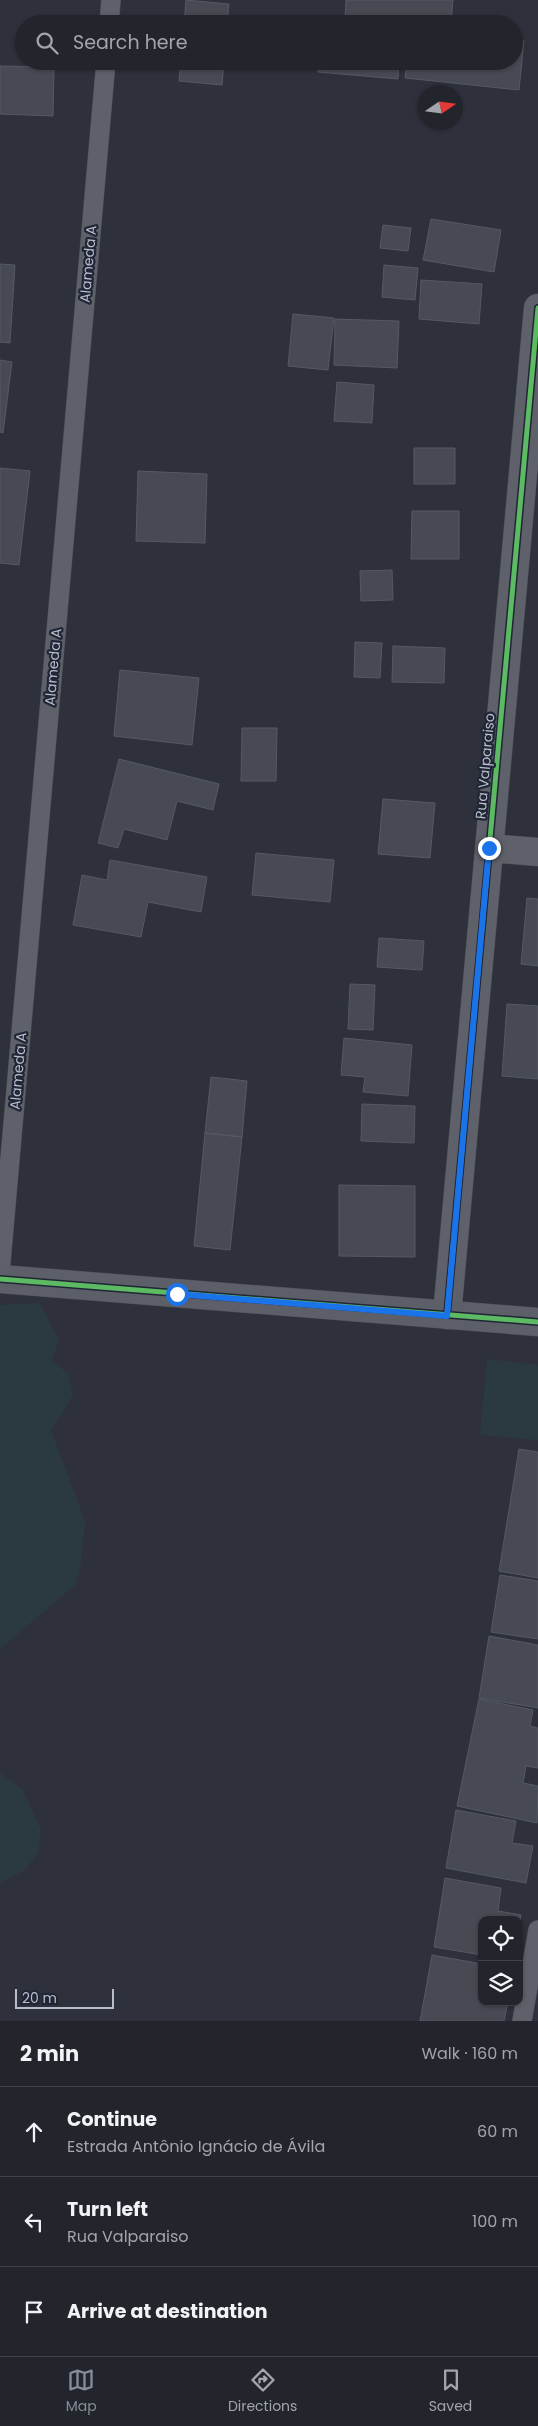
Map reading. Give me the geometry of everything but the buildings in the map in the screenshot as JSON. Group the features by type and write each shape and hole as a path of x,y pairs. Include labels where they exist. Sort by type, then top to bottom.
{"street":[{"name":"Rua Valparaiso","path":"447,1316 489,848 535,385 538,308"},
{"path":"489,848 538,852"},
{"path":"0,1279 538,1322"}],"lane":[{"path":"110,15 111,0"},
{"name":"Alameda A","path":"0,1273 105,70"},
{"path":"522,2021 538,1930"}],"shaded area":[{"path":"40,1303 59,1341 51,1361 68,1373 73,1395 51,1431 85,1521 81,1563 75,1585 0,1649 0,1305"},
{"path":"487,1359 538,1365 538,1440 480,1435"},
{"path":"0,1773 22,1789 41,1830 38,1853 25,1870 0,1883"}],"cycle path":[{"path":"447,1315 538,308"},
{"path":"0,1279 538,1322"}],"route":[{"path":"177,1294 447,1316 489,848"}]}
